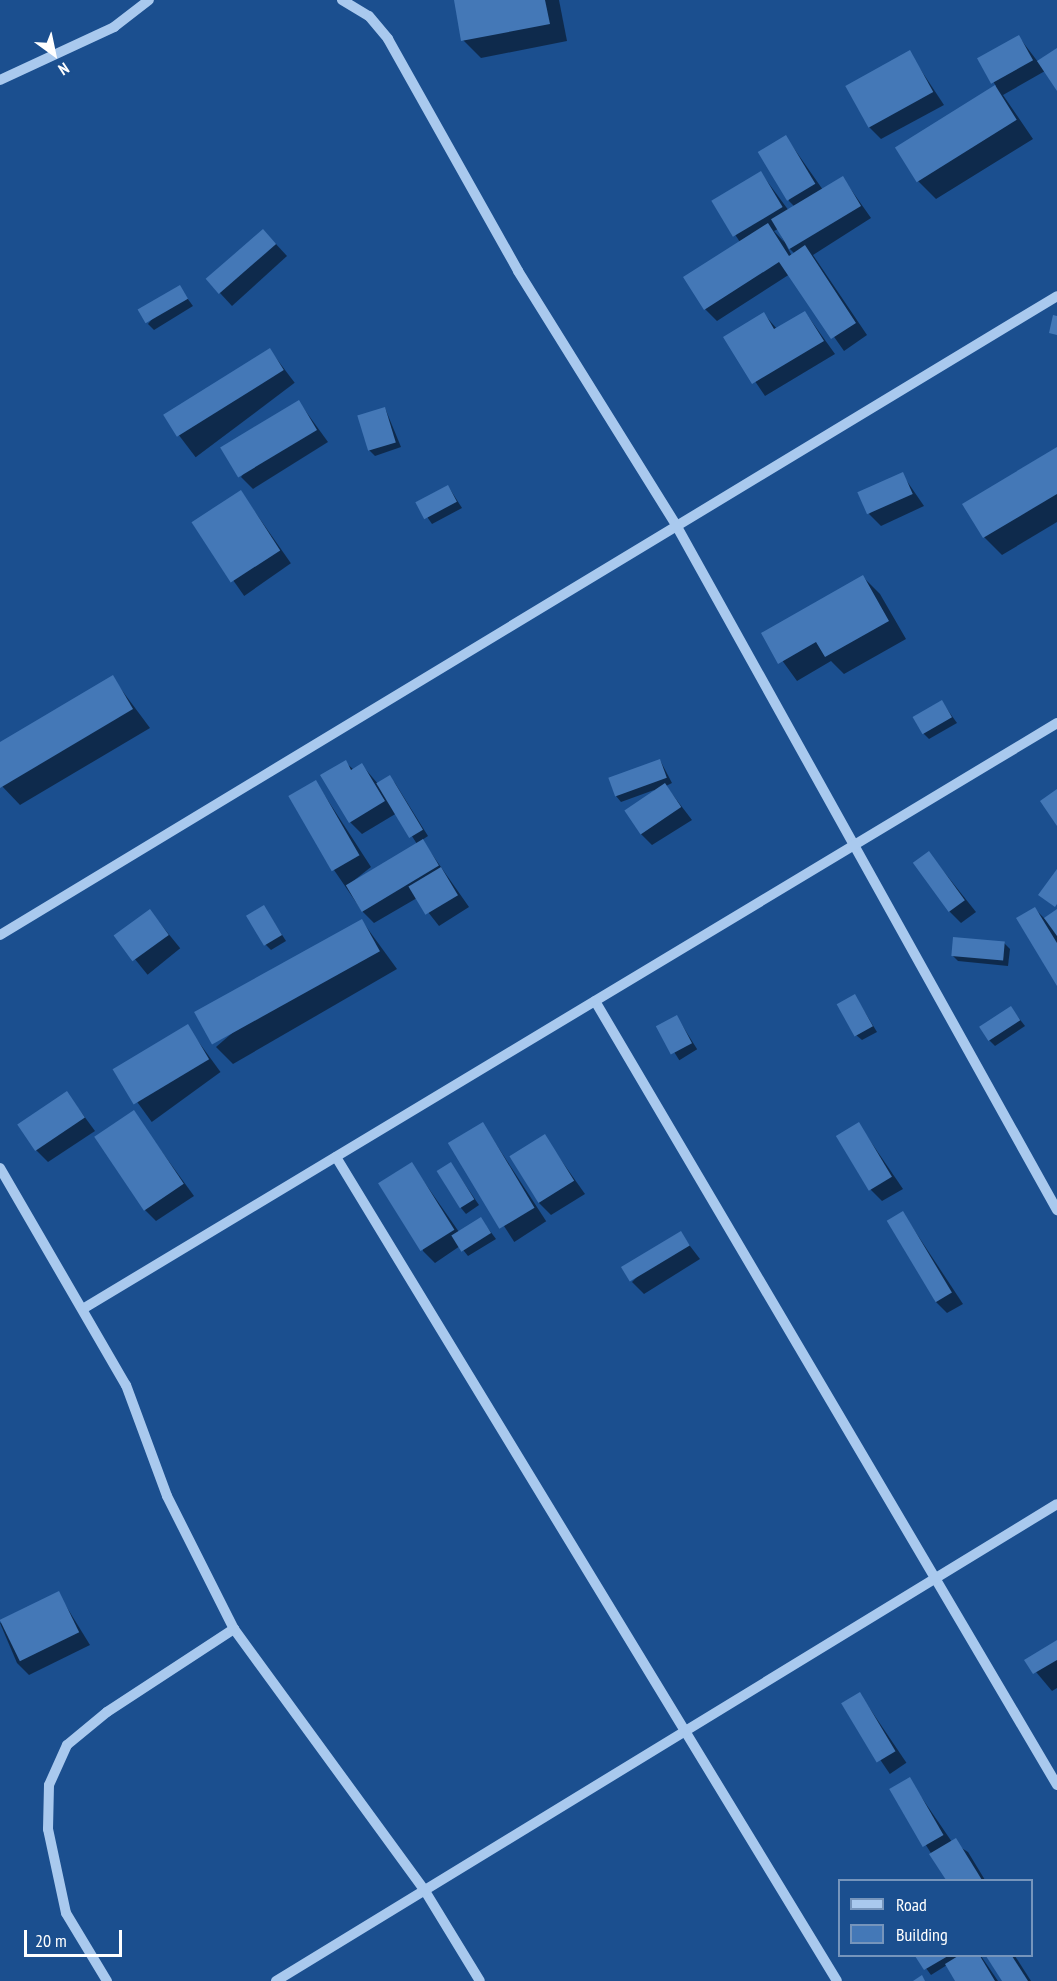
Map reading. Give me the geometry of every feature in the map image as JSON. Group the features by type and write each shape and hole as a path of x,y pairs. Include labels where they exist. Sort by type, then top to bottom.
{"street":[{"path":"0,80 114,27 149,0"},
{"path":"342,0 369,16 388,39 518,271 676,525 1057,1210"},
{"path":"0,934 1057,296"},
{"path":"86,1307 1057,723"},
{"path":"595,1001 1057,1785"},
{"path":"336,1157 837,1981"},
{"path":"0,1168 86,1307 126,1385 167,1496 234,1629 425,1891 480,1981"},
{"path":"276,1981 425,1891 685,1728 1057,1504"},
{"path":"107,1981 66,1913 60,1893 48,1829 50,1785 67,1745 107,1713 234,1629"}],"building":[{"path":"454,0 545,0 550,24 461,41"},
{"path":"1019,35 1033,60 991,84 977,58"},
{"path":"1057,48 1057,91 1037,61"},
{"path":"910,50 933,92 869,128 845,86"},
{"path":"995,85 1017,120 917,182 895,148"},
{"path":"786,135 815,184 787,201 758,152"},
{"path":"761,171 783,207 733,237 711,201"},
{"path":"843,176 861,206 789,249 771,219"},
{"path":"768,223 789,256 805,245 856,323 831,339 779,262 704,310 683,277"},
{"path":"263,229 276,244 219,294 206,279"},
{"path":"180,285 188,299 146,323 138,310"},
{"path":"805,311 824,341 752,384 723,337 764,312 774,329"},
{"path":"1053,315 1057,316 1057,335 1049,333"},
{"path":"270,348 284,370 177,437 163,415"},
{"path":"299,400 317,430 238,477 220,447"},
{"path":"385,407 396,442 368,451 357,415"},
{"path":"1057,447 1057,494 983,538 962,504"},
{"path":"903,472 913,494 867,514 857,492"},
{"path":"448,485 457,502 424,519 415,502"},
{"path":"241,490 280,550 231,583 192,522"},
{"path":"863,575 889,621 825,657 816,642 778,664 761,633"},
{"path":"113,675 133,709 0,788 0,742"},
{"path":"942,700 952,717 923,734 913,717"},
{"path":"660,759 667,778 615,797 608,778"},
{"path":"346,760 351,770 362,763 385,801 349,823 320,775"},
{"path":"390,775 423,830 409,838 376,783"},
{"path":"316,780 360,855 332,871 288,796"},
{"path":"665,783 681,807 641,834 624,810"},
{"path":"1057,789 1057,826 1040,801"},
{"path":"423,839 439,866 362,912 346,885"},
{"path":"929,851 965,900 949,912 913,863"},
{"path":"441,867 458,895 425,915 408,887"},
{"path":"1057,869 1057,904 1055,907 1038,895"},
{"path":"264,905 282,935 264,946 246,916"},
{"path":"1035,907 1057,943 1057,986 1016,918"},
{"path":"150,909 169,935 132,961 114,935"},
{"path":"1057,909 1057,936 1044,918"},
{"path":"362,919 380,951 212,1044 194,1012"},
{"path":"953,937 1005,942 1003,960 951,956"},
{"path":"855,994 873,1026 855,1037 837,1004"},
{"path":"1011,1006 1020,1020 988,1041 979,1027"},
{"path":"677,1015 692,1043 671,1055 656,1026"},
{"path":"188,1024 209,1059 134,1104 113,1069"},
{"path":"67,1091 85,1118 35,1151 17,1125"},
{"path":"134,1110 184,1184 144,1211 94,1137"},
{"path":"483,1122 535,1208 499,1229 448,1143"},
{"path":"859,1122 892,1177 869,1191 836,1136"},
{"path":"545,1134 574,1181 539,1203 509,1156"},
{"path":"412,1162 454,1230 420,1251 378,1183"},
{"path":"451,1162 474,1199 460,1208 437,1171"},
{"path":"903,1211 952,1292 936,1302 887,1221"},
{"path":"481,1217 491,1233 461,1252 451,1236"},
{"path":"681,1231 690,1246 630,1282 621,1267"},
{"path":"59,1591 79,1632 20,1661 0,1620"},
{"path":"1057,1640 1057,1660 1033,1674 1024,1660"},
{"path":"860,1692 896,1751 877,1762 841,1703"},
{"path":"910,1777 944,1835 923,1847 889,1789"},
{"path":"956,1838 981,1879 945,1879 929,1854"},
{"path":"916,1957 946,1957 924,1970"},
{"path":"956,1957 981,1957 995,1981 955,1981 945,1964"},
{"path":"987,1957 1013,1957 1028,1981 1002,1981"},
{"path":"922,1975 925,1981 913,1981"}]}
